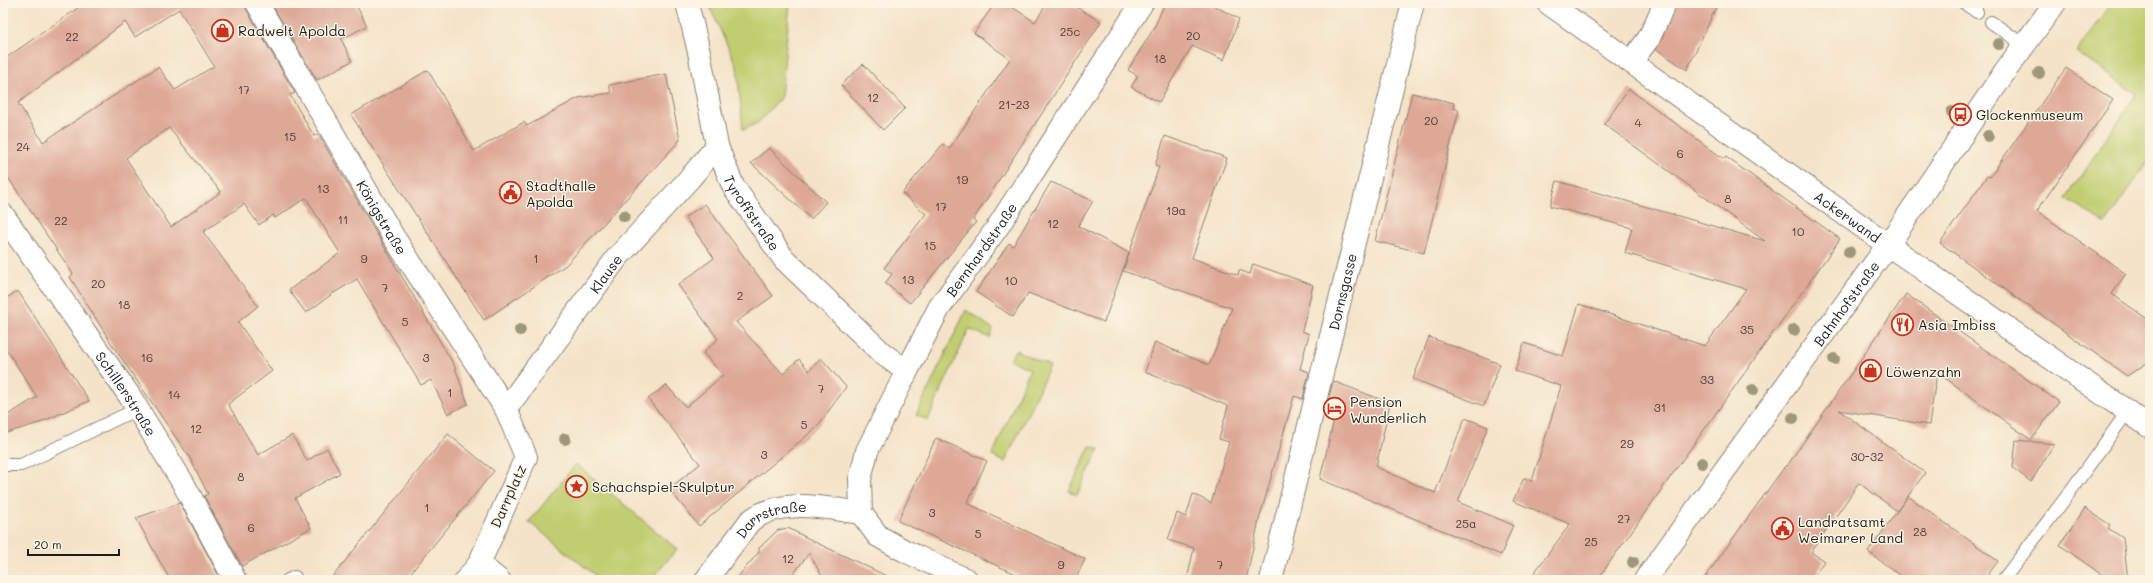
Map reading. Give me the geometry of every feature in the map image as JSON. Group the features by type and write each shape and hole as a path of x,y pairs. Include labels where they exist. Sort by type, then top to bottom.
{"street":[{"name":"Königstraße","path":"257,3 393,236 509,418"},
{"name":"Tyroffstraße","path":"686,3 699,52 717,146 733,186 784,259 883,354 907,371"},
{"name":"Bernhardstraße","path":"861,513 860,479 867,451 939,308 997,228 1142,3"},
{"name":"Dornsgasse","path":"1271,580 1413,3"},
{"name":"Ackerwand","path":"1548,3 1888,245 2150,427"},
{"path":"1631,62 1649,38 1665,3"},
{"name":"Bahnhofstraße","path":"1645,580 1888,245 2024,45 2055,3"},
{"name":"Klause","path":"509,418 616,259 717,146"},
{"name":"Schillerstraße","path":"3,215 137,409 183,483 235,580"},
{"name":"Darrplatz","path":"500,580 472,572 526,457 509,418"},
{"name":"Darrstraße","path":"706,580 750,521 759,514 770,510 798,506 861,513"},
{"path":"861,513 878,536 905,551 967,580"}],"lane":[{"path":"1964,3 1976,12"},
{"path":"1991,22 2024,45"},
{"path":"3,465 21,466 137,409"},
{"path":"2002,580 2064,500 2128,411"}],"green space":[{"path":"708,3 790,3 781,97 759,122 743,130 737,67"},
{"path":"2111,3 2150,3 2150,158 2105,224 2066,198 2136,94 2076,52"},
{"path":"966,310 993,329 990,338 969,329 928,420 916,415"},
{"path":"1015,350 1050,366 1005,462 992,456 1030,369 1010,360"},
{"path":"1090,446 1099,449 1077,495 1069,491"},
{"path":"576,464 677,549 651,580 601,580 529,522"}],"building":[{"path":"85,3 245,3 246,9 295,93 290,95 314,136 318,134 454,365 468,404 448,414 431,380 421,385 357,279 332,294 306,313 289,290 340,253 306,198 275,218 273,215 259,225 244,204 203,232 258,306 238,322 272,371 228,404 258,455 292,435 307,461 327,448 340,473 295,498 311,528 242,566 204,496 208,494 190,458 113,346 70,277 73,274 3,170 3,60","holes":["179,9 214,66 175,90 158,67 43,142 18,103 125,22 135,37","169,128 221,192 171,227 126,158"]},
{"path":"271,3 355,3 367,26 341,39 352,61 317,80"},
{"path":"995,3 1006,3 1035,22 1047,3 1070,3 1101,22 973,220 976,222 910,303 885,283 892,274 884,268 926,214 902,193 943,144 949,149 1010,59 974,33"},
{"path":"1165,3 1209,3 1239,19 1224,60 1192,46 1159,102 1131,87 1138,76 1128,70 1154,28"},
{"path":"1677,3 1718,3 1687,70 1656,49"},
{"path":"863,64 905,108 883,130 841,85"},
{"path":"2066,68 2113,100 2037,211 2126,274 2112,294 2150,321 2150,361 2127,376 1940,243 1987,176 1990,177"},
{"name":"Stadthalle Apolda","path":"428,70 474,151 524,122 527,126 578,98 611,93 609,85 666,74 680,140 566,265 484,320 351,115"},
{"path":"1629,89 1724,159 1726,157 1840,239 1597,580 1529,580 1570,524 1513,501 1524,478 1532,481 1561,386 1515,371 1524,343 1563,356 1579,304 1705,346 1746,289 1625,253 1632,228 1550,206 1557,181 1765,241 1604,124"},
{"path":"1412,93 1454,103 1453,108 1459,110 1424,253 1375,241"},
{"path":"1165,136 1227,158 1192,258 1238,275 1239,270 1250,274 1253,264 1313,285 1302,331 1309,334 1300,369 1309,372 1303,399 1294,396 1259,520 1246,580 1187,580 1194,548 1168,540 1177,513 1186,517 1193,494 1211,503 1229,442 1219,439 1228,406 1145,372 1155,342 1209,365 1232,308 1123,271 1159,167 1155,165"},
{"path":"769,148 826,202 811,219 751,163"},
{"path":"1051,182 1093,201 1078,226 1129,253 1104,322 1028,293 1013,317 976,292 1009,243 1013,246"},
{"path":"705,204 773,296 736,322 783,374 799,359 809,371 821,358 846,387 817,427 699,526 669,489 700,464 648,399 666,385 686,407 723,375 703,353 718,339 678,285 714,258 685,217"},
{"path":"18,291 89,401 39,423 3,434 3,418 37,397 3,344 3,300"},
{"path":"1906,294 2059,402 2031,440 1937,372 1929,425 1839,410 1925,473 1897,511 1859,483 1811,552 1824,561 1811,580 1703,580 1786,465 1787,466"},
{"path":"1429,337 1500,364 1484,406 1413,379"},
{"path":"1333,381 1390,403 1376,467 1435,493 1465,418 1488,427 1458,502 1513,525 1501,555 1320,479 1336,411 1326,408"},
{"path":"448,434 494,471 405,580 330,580"},
{"path":"936,438 987,461 967,503 1085,559 1075,580 1029,580 898,521"},
{"path":"2016,440 2054,444 2031,482 2013,468"},
{"name":"Landratsamt Weimarer Land","path":"1908,496 1998,561 1984,580 1907,580 1868,552"},
{"path":"180,503 220,578 217,580 170,580 136,518"},
{"path":"2085,508 2110,525 2108,528 2123,538 2128,580 2109,580 2060,545"},
{"path":"788,528 895,580 824,580 809,553 789,580 735,580 759,552 759,548 778,530"}],"place":[{"name":"Radwelt Apolda","path":"222,30"},
{"name":"Glockenmuseum","path":"1961,114"},
{"name":"Stadthalle Apolda","path":"510,193"},
{"name":"Asia Imbiss","path":"1903,324"},
{"name":"Löwenzahn","path":"1870,371"},
{"name":"Pension Wunderlich","path":"1335,409"},
{"name":"Schachspiel-Skulptur","path":"576,486"},
{"name":"Landratsamt Weimarer Land","path":"1783,529"}]}
